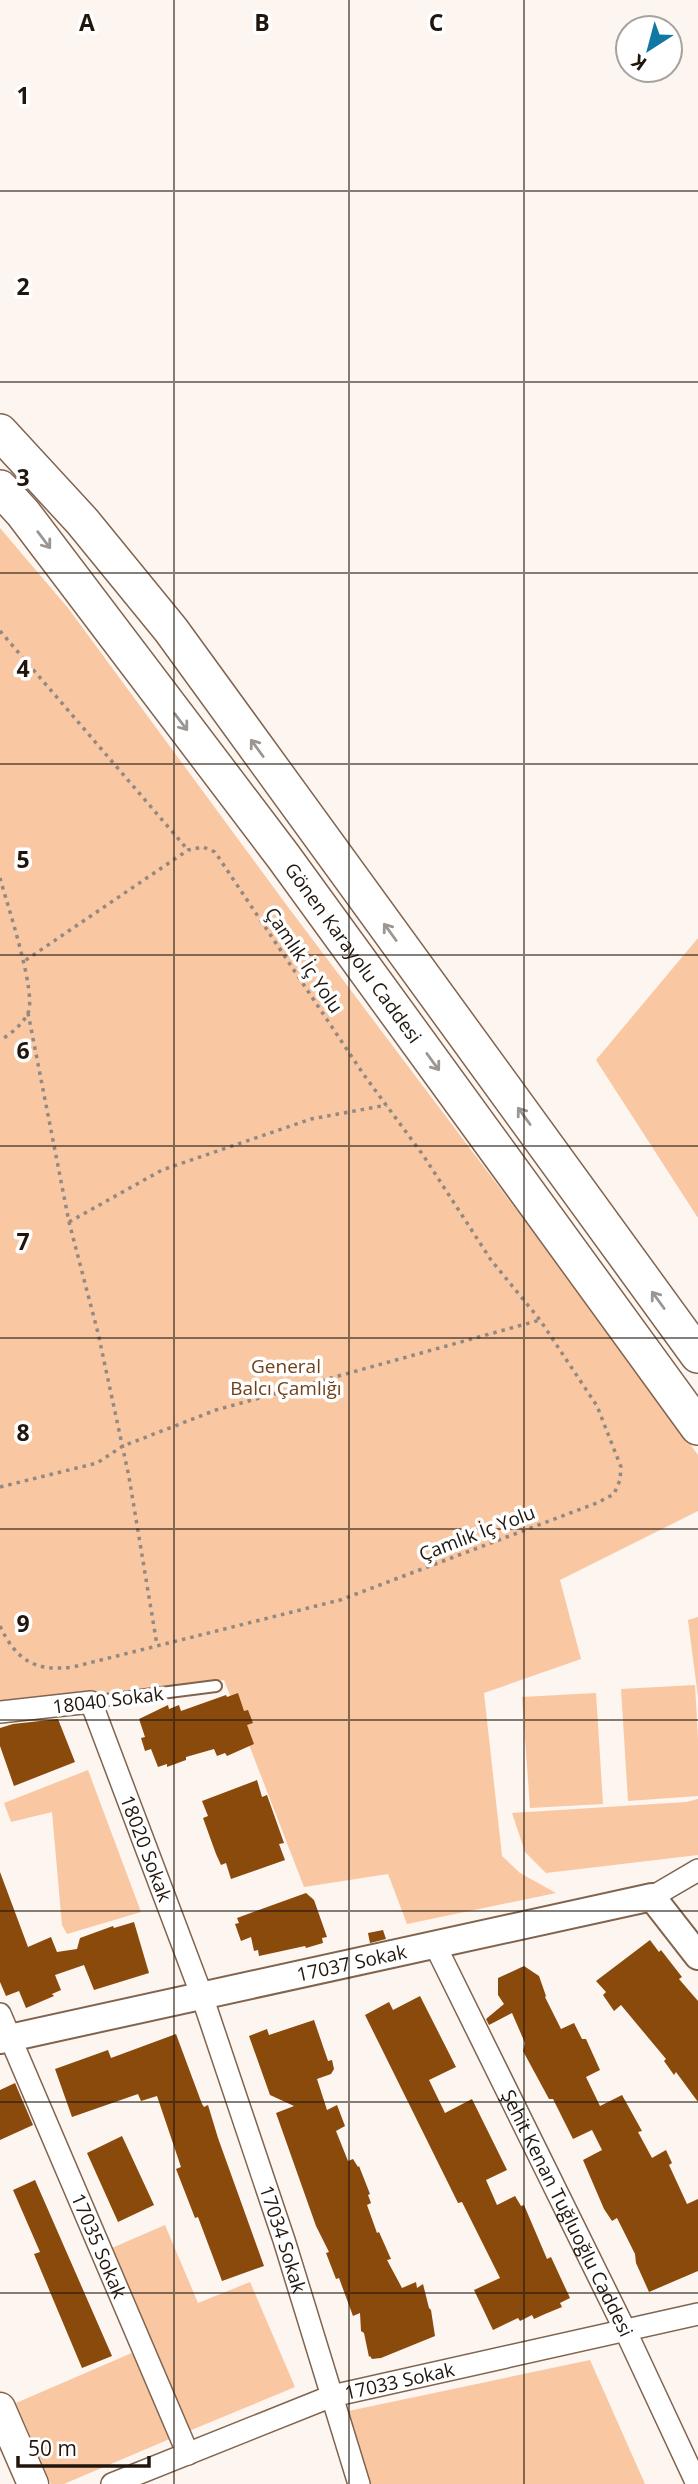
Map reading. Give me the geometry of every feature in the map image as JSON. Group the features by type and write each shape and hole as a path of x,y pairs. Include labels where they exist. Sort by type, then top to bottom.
{"highway":[{"path":"0,432 82,521 171,630 698,1355"},
{"name":"Gönen Karayolu Caddesi","path":"0,488 23,513 283,856 698,1427"},
{"path":"568,1249 595,1271 625,1304 698,1404"}],"main road":[{"path":"0,2408 33,2484"}],"street":[{"name":"18040 Sokak","path":"0,1712 91,1702"},
{"name":"18020 Sokak","path":"91,1702 202,1996"},
{"name":"17037 Sokak","path":"3,2031 202,1996 652,1897 698,1870"},
{"path":"652,1897 698,1956"},
{"name":"Şehit Kenan Tuğluoğlu Caddesi","path":"435,1945 626,2332 697,2484"},
{"name":"17034 Sokak","path":"202,1996 285,2240 359,2484"},
{"name":"17035 Sokak","path":"3,2031 188,2454"},
{"name":"17033 Sokak","path":"112,2484 332,2396 698,2314"}],"lane":[{"name":"18040 Sokak","path":"91,1702 216,1686"}],"path":[{"path":"0,631 188,850 23,962"},
{"name":"Çamlık İç Yolu","path":"0,1626 9,1646 27,1662 54,1669 73,1667 340,1600 614,1494 620,1480 621,1466 597,1406 540,1320 491,1260 423,1155 215,852 203,847 188,850"},
{"path":"0,878 23,962 30,998 29,1013 69,1222 99,1333 123,1446 158,1645"},
{"path":"0,1040 19,1026 29,1013"},
{"path":"69,1222 162,1170 311,1119 387,1105"},
{"path":"0,1487 97,1463 123,1446 216,1410 540,1320"}],"green space":[{"name":"General Balcı Çamlığı","path":"0,528 68,608 698,1455 698,1511 560,1580 581,1659 484,1693 502,1856 520,1873 556,1893 407,1924 388,1874 304,1887 224,1680 0,1707"},
{"path":"698,938 698,1218 596,1060"},
{"path":"698,1617 698,1697 688,1620"},
{"path":"695,1685 698,1796 628,1801 621,1689"},
{"path":"596,1693 603,1804 530,1808 522,1697"},
{"path":"88,1770 141,1912 67,1934 62,1925 52,1812 11,1822 4,1803"},
{"path":"698,1799 698,1855 546,1873 525,1852 512,1813 686,1802"},
{"path":"165,2225 198,2303 250,2282 295,2387 189,2431 112,2248"},
{"path":"134,2352 172,2438 64,2484 51,2484 16,2403"},
{"path":"590,2360 645,2484 368,2484 339,2413"}],"building":[{"path":"238,1693 244,1711 248,1710 253,1723 247,1725 254,1744 227,1756 225,1753 217,1756 214,1749 186,1757 186,1760 167,1767 167,1764 158,1767 151,1749 145,1751 141,1738 145,1737 139,1719 168,1705 169,1709 179,1705 181,1711"},
{"path":"58,1719 75,1762 14,1786 0,1746 0,1728"},
{"path":"257,1780 262,1797 267,1795 284,1843 279,1844 285,1860 231,1879 226,1863 221,1865 216,1854 203,1818 208,1816 202,1801"},
{"path":"0,1872 28,1947 51,1937 57,1952 77,1949 80,1938 113,1926 114,1928 134,1922 149,1973 94,1990 84,1965 55,1975 61,1990 52,1994 54,1996 26,2008 19,1991 6,1996 0,1982"},
{"path":"306,1893 314,1900 327,1937 322,1938 323,1943 259,1956 258,1950 254,1951 251,1937 241,1941 235,1924 239,1923 237,1918"},
{"path":"383,1930 386,1939 370,1943 368,1933"},
{"path":"650,1940 659,1952 661,1950 682,1977 679,1979 698,2001 698,2102 621,2005 614,2011 603,1995 606,1992 596,1981"},
{"path":"524,1966 539,1976 545,1997 561,2029 574,2023 582,2039 586,2039 600,2070 586,2077 600,2106 622,2095 642,2131 638,2132 652,2158 666,2150 672,2163 669,2165 687,2204 698,2199 698,2271 649,2292 636,2263 635,2254 617,2218 612,2221 604,2209 583,2160 602,2150 592,2130 573,2139 553,2099 549,2099 523,2051 525,2043 512,2013 489,2025 486,2019 504,2004 498,1995 498,1978"},
{"path":"420,1996 456,2067 429,2080 445,2113 472,2099 507,2170 486,2180 497,2205 515,2196 521,2206 524,2205 547,2259 551,2257 570,2298 560,2303 562,2307 534,2319 532,2315 520,2321 518,2318 493,2330 474,2290 500,2278 462,2202 458,2203 365,2015 389,2002 393,2010"},
{"path":"314,2020 328,2061 332,2060 334,2069 331,2074 317,2079 327,2110 337,2105 345,2126 336,2131 348,2161 353,2159 359,2166 370,2194 371,2203 367,2205 377,2233 379,2232 391,2259 387,2260 402,2288 416,2282 417,2288 423,2284 431,2310 435,2336 381,2358 369,2357 364,2333 361,2331 360,2313 353,2316 339,2278 336,2279 326,2253 329,2252 316,2226 276,2113 294,2106 270,2095 249,2036 267,2029 269,2035"},
{"path":"176,2034 202,2104 204,2107 208,2105 264,2266 222,2281 198,2217 195,2218 176,2169 181,2167 157,2096 141,2101 138,2094 72,2117 55,2069 108,2050 111,2058"},
{"path":"15,2083 33,2125 0,2140 0,2090"},
{"path":"122,2136 154,2205 118,2222 87,2153"},
{"path":"35,2180 112,2356 82,2368 34,2254 40,2252 13,2190"}]}
